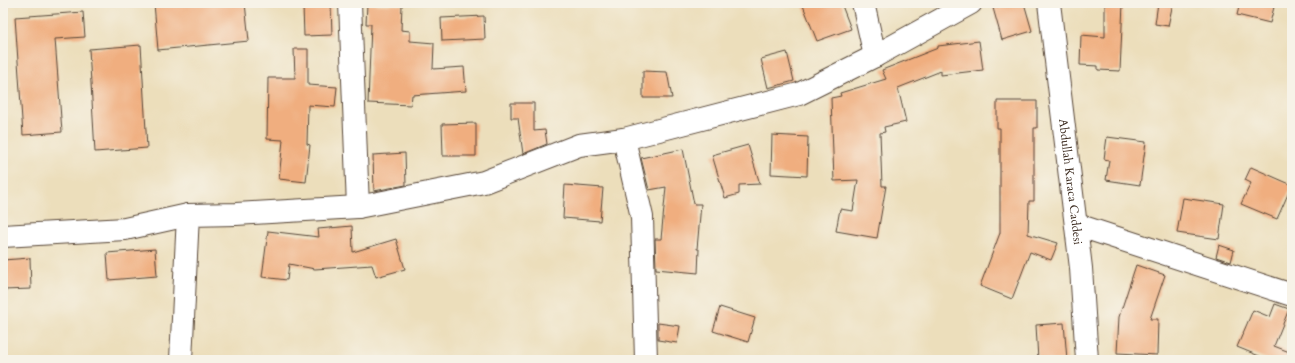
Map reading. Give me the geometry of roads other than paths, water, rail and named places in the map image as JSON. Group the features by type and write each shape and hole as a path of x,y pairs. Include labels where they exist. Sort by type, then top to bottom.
{"street":[{"path":"350,3 358,207"},
{"path":"863,3 875,56"},
{"path":"3,236 125,229 188,215 236,214 358,207 484,182 578,145 624,139 799,94 875,56 971,3"},
{"name":"Abdullah Karaca Caddesi","path":"1049,3 1082,268 1087,360"},
{"path":"624,139 642,217 646,360"},
{"path":"181,360 188,215"},
{"path":"1077,225 1292,295"}]}
